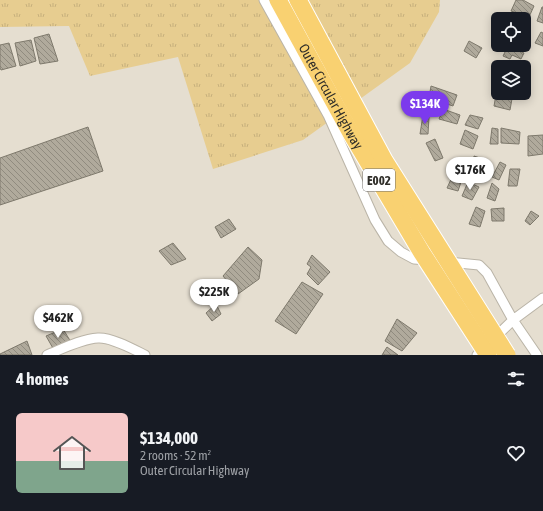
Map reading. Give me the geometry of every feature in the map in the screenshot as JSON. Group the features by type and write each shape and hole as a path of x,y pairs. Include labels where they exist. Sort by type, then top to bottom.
{"highway":[{"name":"Outer Circular Highway","path":"278,0 356,141 422,253 488,355"},
{"name":"Outer Circular Highway","path":"298,0 384,160 507,355"}],"street":[{"path":"264,0 328,115 375,220 388,241 401,252 414,259 479,265 487,273 513,320 537,355"},
{"path":"477,355 513,320 543,298"},
{"path":"47,355 83,341 98,338 116,342 145,355"}],"green space":[{"path":"0,0 440,0 439,12 410,63 303,140 213,169 178,57 90,76 69,26 0,27"}],"building":[{"path":"516,0 523,0 534,6 531,13 511,11"},
{"path":"543,7 543,23 537,21"},
{"path":"541,32 543,33 543,46 535,43"},
{"path":"49,34 58,61 40,64 34,38"},
{"path":"31,40 36,61 20,66 15,43"},
{"path":"469,41 482,48 476,58 464,51"},
{"path":"9,43 16,66 1,70 0,45"},
{"path":"505,52 524,53 521,59 512,55 510,59 503,56"},
{"path":"431,86 457,95 453,106 429,98"},
{"path":"495,100 512,100 510,110 494,106"},
{"path":"443,109 460,115 457,124 439,119"},
{"path":"423,115 429,117 428,134 420,134"},
{"path":"470,115 483,118 478,129 465,125"},
{"path":"88,127 103,171 0,205 0,158"},
{"path":"492,128 498,129 498,144 490,144"},
{"path":"501,128 520,132 519,144 501,143"},
{"path":"465,130 478,136 473,149 460,144"},
{"path":"543,135 543,154 528,156 528,136"},
{"path":"435,139 443,158 435,161 426,143"},
{"path":"474,156 489,161 485,173 473,165"},
{"path":"500,162 506,165 499,180 492,177"},
{"path":"510,169 520,169 517,186 508,186"},
{"path":"453,175 462,179 458,191 447,188"},
{"path":"468,182 479,187 472,200 462,196"},
{"path":"492,183 499,189 495,201 487,198"},
{"path":"476,207 485,211 480,227 469,224"},
{"path":"504,208 504,221 492,221 491,209"},
{"path":"531,211 539,216 530,225 525,221"},
{"path":"229,219 236,229 221,238 215,227"},
{"path":"173,243 186,259 171,265 159,251"},
{"path":"248,247 262,260 259,279 238,294 223,276"},
{"path":"312,255 330,272 318,285 307,274 311,267 307,264"},
{"path":"302,282 323,294 296,334 275,321"},
{"path":"216,304 221,314 212,321 206,313"},
{"path":"397,319 417,333 402,351 385,341"},
{"path":"63,329 71,342 54,350 46,336"},
{"path":"27,341 32,355 0,355 0,354"},
{"path":"387,347 398,355 382,355"}]}
